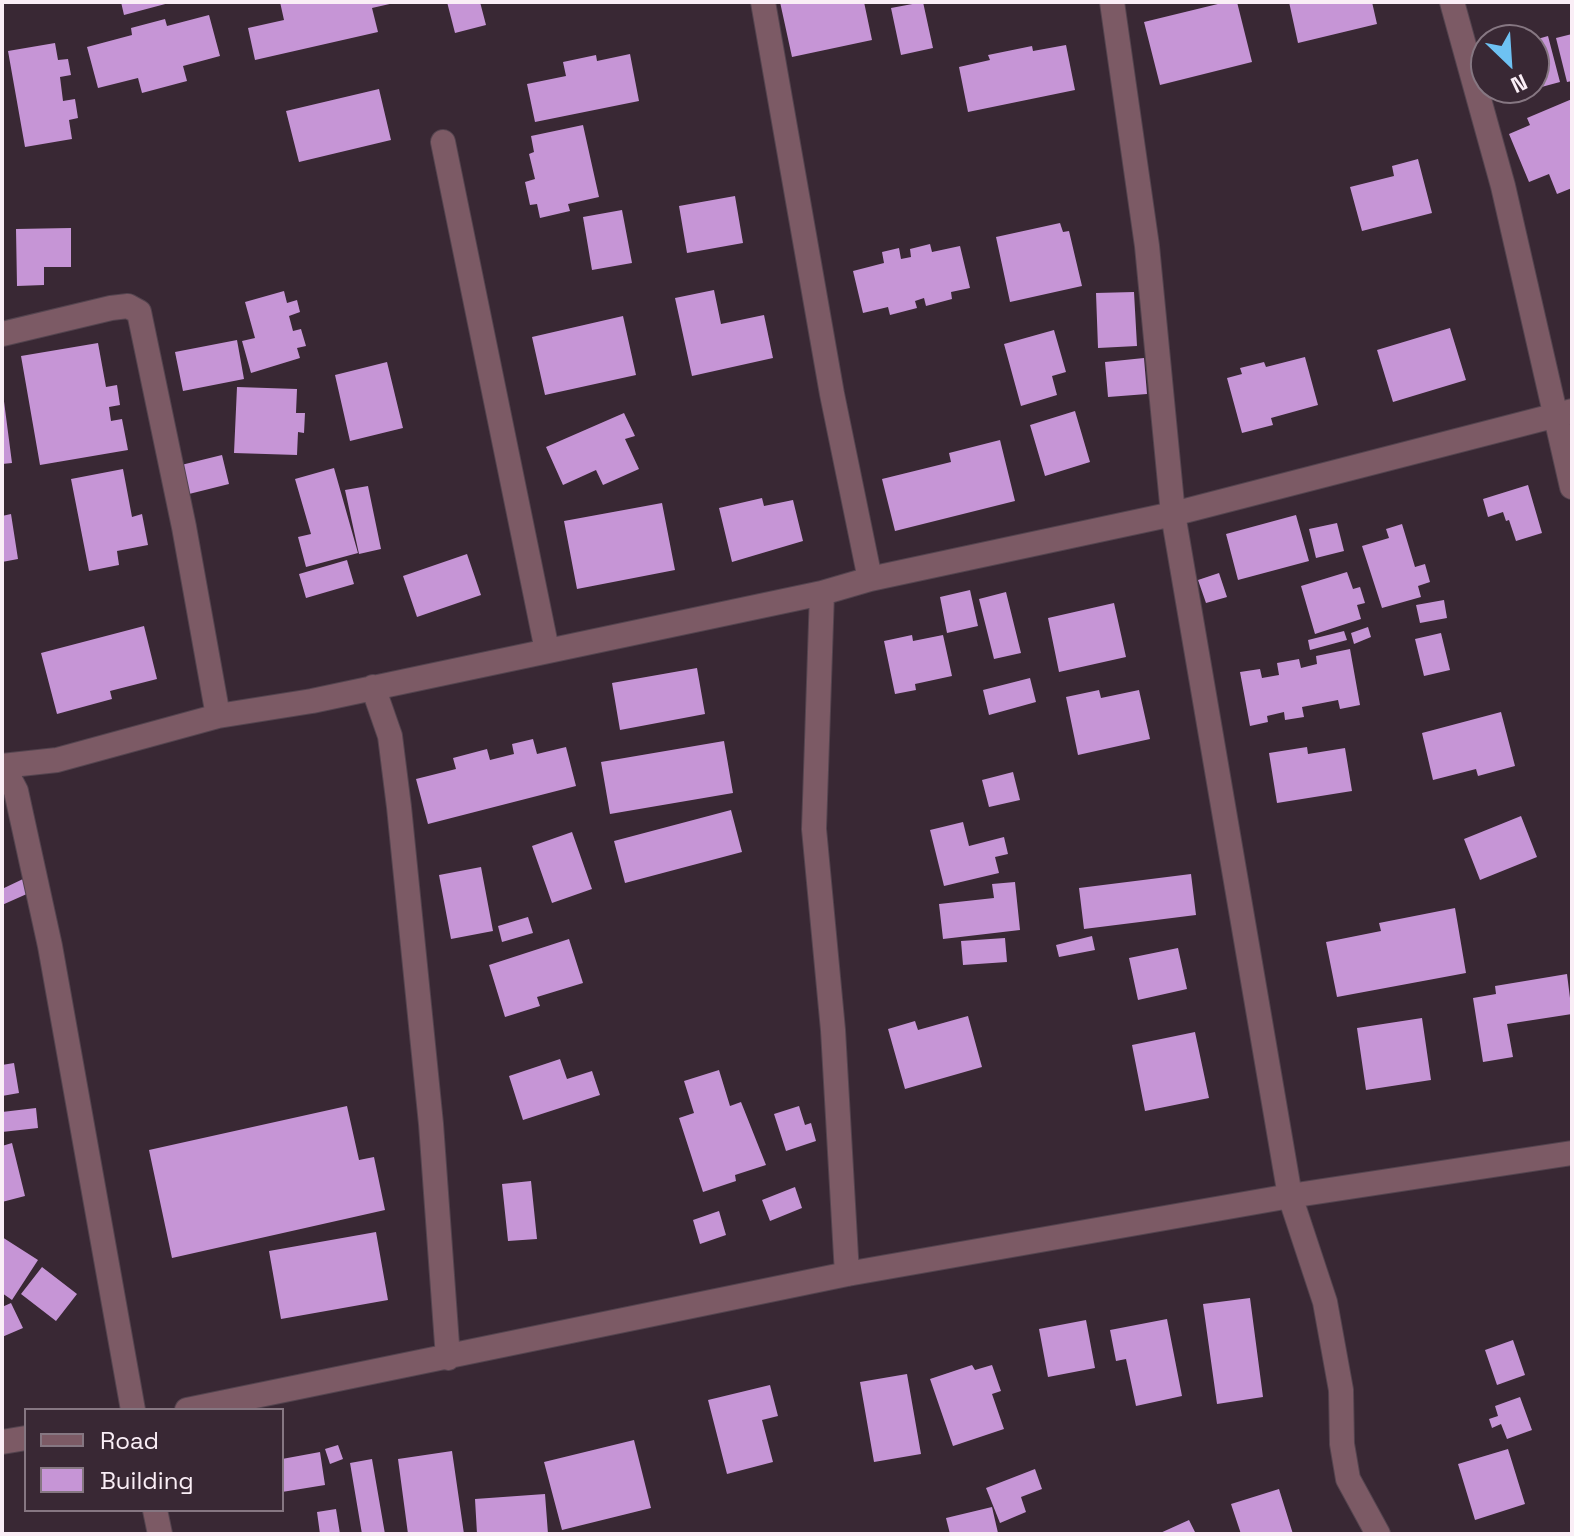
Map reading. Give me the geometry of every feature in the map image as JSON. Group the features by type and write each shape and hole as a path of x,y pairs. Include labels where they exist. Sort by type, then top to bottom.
{"street":[{"path":"763,2 832,394 870,579"},
{"path":"1112,2 1147,246 1173,514 1290,1196 1325,1302 1341,1390 1348,1479 1378,1534"},
{"path":"1452,2 1565,413 1572,487"},
{"path":"443,142 547,650"},
{"path":"2,334 111,308 128,306 139,312 184,527 218,716"},
{"path":"133,1408 50,946 16,791 3,766 57,760 218,716 373,687 822,593 870,579 1173,514 1565,413"},
{"path":"822,593 814,829 833,1030 847,1274"},
{"path":"373,687 390,736 399,807 431,1124 448,1358"},
{"path":"197,1408 847,1274 1290,1196 1572,1153"},
{"path":"2,1442 24,1438"},
{"path":"155,1512 160,1534"}],"building":[{"path":"121,2 169,2 169,3 124,15"},
{"path":"280,2 394,3 372,8 378,32 255,60 248,28 284,20"},
{"path":"447,2 480,2 486,25 455,33"},
{"path":"780,2 864,2 872,40 792,57"},
{"path":"923,2 933,48 901,55 891,8"},
{"path":"1237,2 1252,62 1160,85 1144,22"},
{"path":"1289,2 1372,2 1377,24 1298,43"},
{"path":"209,15 220,56 183,66 187,81 142,93 138,78 98,88 87,47 132,35 131,28 165,19 167,26"},
{"path":"1572,34 1572,81 1567,82 1556,38"},
{"path":"55,43 58,60 68,59 71,75 60,77 63,101 75,99 78,118 69,120 72,139 25,147 8,51"},
{"path":"1550,44 1560,82 1550,85"},
{"path":"1066,45 1075,90 968,112 959,67 990,60 988,55 1032,46 1033,51"},
{"path":"630,54 639,101 535,122 527,84 566,76 563,62 596,55 597,61"},
{"path":"379,89 391,140 299,162 286,111"},
{"path":"1572,99 1572,188 1557,194 1549,174 1529,182 1509,134 1530,125 1527,118"},
{"path":"583,125 599,197 568,204 570,211 540,218 537,204 530,205 525,182 535,179 529,154 534,152 531,136"},
{"path":"1418,159 1432,213 1362,231 1350,187 1394,176 1392,166"},
{"path":"735,196 743,243 687,253 679,206"},
{"path":"622,210 632,263 592,270 583,217"},
{"path":"1060,223 1063,232 1069,231 1082,286 1010,302 996,237"},
{"path":"71,228 71,267 44,267 44,285 17,286 16,229"},
{"path":"930,244 932,252 960,246 970,288 951,292 952,299 926,306 924,298 915,301 917,308 890,315 888,307 863,313 853,271 884,263 882,252 899,248 901,259 911,257 910,249"},
{"path":"714,290 721,324 764,315 773,358 692,376 675,298"},
{"path":"284,291 287,303 297,300 300,312 289,316 293,331 301,329 306,346 297,348 300,358 251,373 242,341 255,338 245,302"},
{"path":"1134,292 1137,346 1098,348 1096,293"},
{"path":"623,316 636,375 545,395 532,337"},
{"path":"1450,328 1466,380 1393,402 1377,350"},
{"path":"1054,330 1066,372 1052,376 1057,395 1021,406 1004,344"},
{"path":"237,340 244,379 183,391 175,352"},
{"path":"98,343 106,387 117,385 120,405 109,407 111,421 122,419 128,450 40,465 21,356"},
{"path":"1305,357 1318,405 1271,418 1273,425 1242,433 1227,378 1242,374 1240,368 1264,362 1266,367"},
{"path":"1144,358 1147,394 1108,397 1105,362"},
{"path":"387,362 403,428 350,441 335,375"},
{"path":"2,386 12,463 2,464"},
{"path":"237,387 297,389 296,413 305,413 304,433 298,432 297,455 234,453"},
{"path":"1075,411 1090,462 1045,476 1030,425"},
{"path":"624,413 635,436 625,439 639,469 603,485 596,470 563,485 546,447"},
{"path":"1000,440 1015,501 895,531 882,479 951,462 949,453"},
{"path":"222,455 229,484 181,496 173,467"},
{"path":"334,468 358,553 306,567 298,537 311,534 295,479"},
{"path":"123,469 132,517 142,514 148,545 117,551 119,565 89,571 71,479"},
{"path":"1528,485 1542,533 1516,541 1503,512 1488,517 1483,499"},
{"path":"368,486 381,549 359,554 345,490"},
{"path":"762,498 764,506 793,500 803,541 732,562 719,508"},
{"path":"662,503 675,570 577,589 564,521"},
{"path":"11,514 18,559 2,562 2,516"},
{"path":"1296,515 1309,561 1238,580 1226,534"},
{"path":"1337,523 1344,551 1316,558 1309,529"},
{"path":"1402,524 1415,567 1425,564 1430,582 1418,586 1421,597 1382,608 1362,546 1389,538 1386,529"},
{"path":"467,554 481,595 417,617 403,576"},
{"path":"347,560 354,584 306,598 299,574"},
{"path":"1347,572 1353,589 1360,587 1365,603 1357,605 1361,619 1315,634 1301,586"},
{"path":"1219,573 1227,597 1206,603 1198,580"},
{"path":"970,590 978,626 947,633 940,597"},
{"path":"1006,592 1021,653 994,659 979,599"},
{"path":"1444,600 1447,618 1420,623 1416,605"},
{"path":"1114,603 1126,657 1059,672 1048,618"},
{"path":"144,626 157,679 110,691 112,699 57,714 41,653"},
{"path":"1368,627 1371,637 1354,644 1351,633"},
{"path":"1344,631 1347,640 1310,650 1308,640"},
{"path":"1441,633 1450,670 1424,676 1415,639"},
{"path":"912,635 913,641 943,635 952,676 915,684 916,690 895,694 884,641"},
{"path":"1350,649 1360,705 1340,709 1338,700 1302,707 1304,717 1285,720 1284,712 1267,716 1268,722 1250,726 1240,672 1260,669 1262,678 1279,675 1277,663 1299,659 1301,668 1317,664 1316,656"},
{"path":"697,668 705,714 620,730 612,683"},
{"path":"1030,678 1036,702 989,715 983,690"},
{"path":"1099,690 1101,698 1139,690 1150,739 1078,755 1066,697"},
{"path":"1501,712 1515,766 1478,776 1476,769 1433,780 1422,733"},
{"path":"533,739 537,754 566,747 576,786 428,824 416,779 456,769 453,758 487,749 490,760 514,754 512,744"},
{"path":"724,741 733,793 610,814 601,762"},
{"path":"1307,747 1308,754 1345,748 1352,791 1277,803 1269,753"},
{"path":"1013,772 1020,800 989,807 982,780"},
{"path":"731,810 742,852 625,883 614,841"},
{"path":"1521,816 1537,857 1480,880 1464,839"},
{"path":"963,822 969,846 1004,837 1008,854 995,857 999,873 944,886 930,830"},
{"path":"572,832 592,889 552,903 532,846"},
{"path":"481,867 493,931 451,939 439,875"},
{"path":"1191,874 1196,915 1084,929 1079,888"},
{"path":"23,879 29,893 2,905 2,889"},
{"path":"1015,882 1020,930 943,939 939,904 994,898 992,884"},
{"path":"1455,908 1466,973 1337,997 1326,942 1381,931 1379,923"},
{"path":"528,917 533,933 502,942 498,926"},
{"path":"1092,936 1095,950 1059,957 1056,945"},
{"path":"1005,938 1007,962 963,965 961,941"},
{"path":"569,939 583,983 537,997 540,1006 505,1017 489,965"},
{"path":"1178,948 1187,989 1138,1000 1129,958"},
{"path":"1567,974 1572,1014 1507,1024 1513,1057 1483,1062 1473,998 1496,994 1495,986"},
{"path":"968,1016 982,1067 905,1089 888,1029 915,1021 918,1030"},
{"path":"1422,1018 1431,1080 1366,1090 1357,1028"},
{"path":"1195,1032 1209,1098 1145,1111 1132,1045"},
{"path":"560,1059 567,1079 592,1071 600,1095 523,1120 509,1076"},
{"path":"14,1063 19,1093 2,1096 2,1065"},
{"path":"719,1070 730,1106 741,1102 766,1165 735,1175 736,1181 703,1192 679,1118 694,1113 684,1081"},
{"path":"347,1106 359,1160 374,1157 385,1210 172,1258 149,1150"},
{"path":"799,1106 805,1125 811,1123 816,1141 786,1151 774,1114"},
{"path":"36,1108 38,1128 2,1132 2,1112"},
{"path":"12,1143 25,1196 2,1202 2,1146"},
{"path":"531,1181 537,1239 508,1241 502,1184"},
{"path":"795,1187 802,1208 770,1221 762,1200"},
{"path":"719,1211 726,1235 700,1244 693,1220"},
{"path":"376,1232 388,1300 281,1319 269,1251"},
{"path":"2,1237 38,1260 12,1300 2,1293"},
{"path":"42,1267 77,1294 56,1321 21,1294"},
{"path":"1250,1298 1263,1397 1217,1404 1203,1304"},
{"path":"11,1303 23,1328 2,1337 2,1307"},
{"path":"1167,1319 1182,1396 1136,1406 1126,1359 1116,1361 1110,1330"},
{"path":"1086,1320 1095,1368 1048,1377 1039,1329"},
{"path":"1513,1340 1525,1375 1497,1385 1485,1350"},
{"path":"972,1365 975,1370 992,1365 1001,1391 992,1394 1004,1429 953,1446 930,1379"},
{"path":"907,1374 921,1454 874,1462 860,1382"},
{"path":"770,1385 778,1416 762,1420 773,1462 727,1474 708,1400"},
{"path":"1520,1397 1532,1430 1507,1439 1501,1424 1492,1428 1489,1419 1498,1416 1495,1406"},
{"path":"634,1440 651,1508 562,1530 544,1462"},
{"path":"338,1445 343,1459 330,1464 325,1449"},
{"path":"1508,1449 1525,1504 1475,1520 1458,1464"},
{"path":"452,1451 464,1534 408,1534 398,1459"},
{"path":"320,1452 325,1485 284,1492 284,1459"},
{"path":"372,1459 385,1534 362,1534 350,1463"},
{"path":"1035,1469 1042,1489 1021,1497 1026,1512 1000,1523 986,1488"},
{"path":"1279,1489 1293,1534 1241,1534 1231,1504"},
{"path":"545,1494 548,1534 477,1534 475,1499"},
{"path":"992,1507 998,1533 950,1534 946,1518"},
{"path":"336,1509 340,1534 320,1534 317,1512"},
{"path":"1189,1520 1196,1534 1158,1534"}]}
